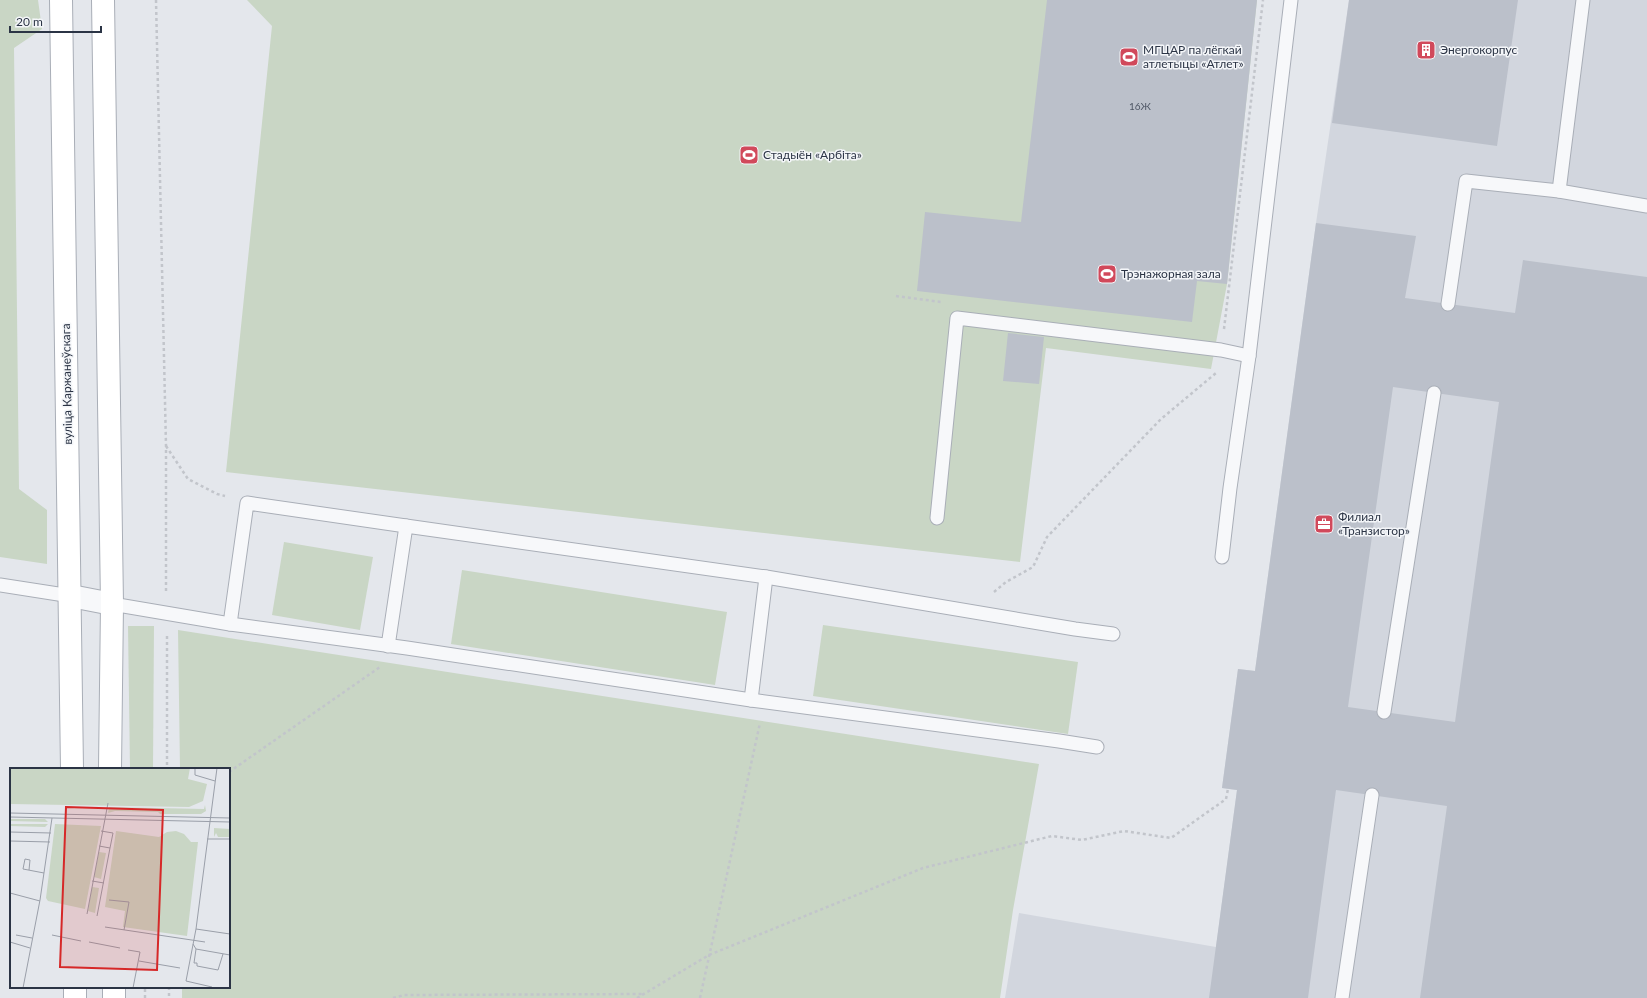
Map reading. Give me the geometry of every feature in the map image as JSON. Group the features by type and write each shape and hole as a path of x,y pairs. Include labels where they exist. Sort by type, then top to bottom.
{"main road":[{"name":"вуліца Каржанеўскага","path":"61,0 71,596 72,768"},
{"path":"103,0 112,604 110,768"}],"street":[{"path":"71,596 112,604"}],"lane":[{"path":"1222,557 1230,488 1249,356 1291,0"},
{"path":"1558,191 1583,0"},
{"path":"1448,304 1466,181 1558,191 1647,206"},
{"path":"938,518 957,318 1221,350 1249,356"},
{"path":"1384,712 1434,393"},
{"path":"230,624 247,502 766,577 971,612 1113,634"},
{"path":"388,646 406,526"},
{"path":"751,700 766,577"},
{"path":"0,585 71,596"},
{"path":"112,604 230,624 407,648 764,702 1096,747"},
{"path":"1342,998 1372,795"}],"path":[{"path":"156,0 166,446 167,768"},
{"path":"971,612 1006,582 1033,567 1047,537 1161,419 1217,372 1221,350 1263,0"},
{"path":"166,446 188,479 217,494 247,502"},
{"path":"230,771 407,648"},
{"path":"700,998 764,702"},
{"path":"637,998 709,955 923,868 1052,836 1082,840 1124,831 1171,838 1226,799 1228,789"},
{"path":"393,998 404,995 642,994"}],"shaded area":[{"path":"1349,0 1647,0 1647,998 1005,998 1019,913 1216,947 1237,790 1222,788 1238,669 1255,671 1316,223"}],"green space":[{"path":"0,0 38,0 42,29 14,48 19,489 47,510 47,564 0,557"},
{"name":"Стадыён «Арбіта»","path":"247,0 1257,0 1227,284 1211,369 1046,348 1020,562 226,472 272,26"},
{"path":"284,542 373,557 360,630 272,615"},
{"path":"462,570 727,612 715,685 451,644"},
{"path":"823,625 1078,662 1068,734 813,696"},
{"path":"128,626 154,626 153,768 130,768"},
{"path":"178,630 1039,764 1013,910 1000,998 182,998 182,988 230,988 230,768 180,768"}],"building":[{"path":"1047,0 1257,0 1227,284 1197,281 1192,322 917,291 925,212 1021,222"},
{"name":"Энергокорпус","path":"1349,0 1518,0 1497,146 1332,123"},
{"path":"1316,223 1416,236 1405,298 1515,313 1523,260 1647,277 1647,998 1420,998 1447,806 1336,790 1308,998 1209,998 1237,790 1222,788 1238,669 1255,671","holes":["1393,387 1499,402 1455,722 1348,707"]},
{"path":"1008,333 1044,337 1039,384 1003,381"}],"place":[{"name":"Энергокорпус","path":"1426,50"},
{"name":"МГЦАР па лёгкай атлетыцы «Атлет»","path":"1129,57"},
{"name":"Стадыён «Арбіта»","path":"749,155"},
{"name":"Трэнажорная зала","path":"1107,274"},
{"name":"Филиал «Транзистор»","path":"1324,524"}]}
